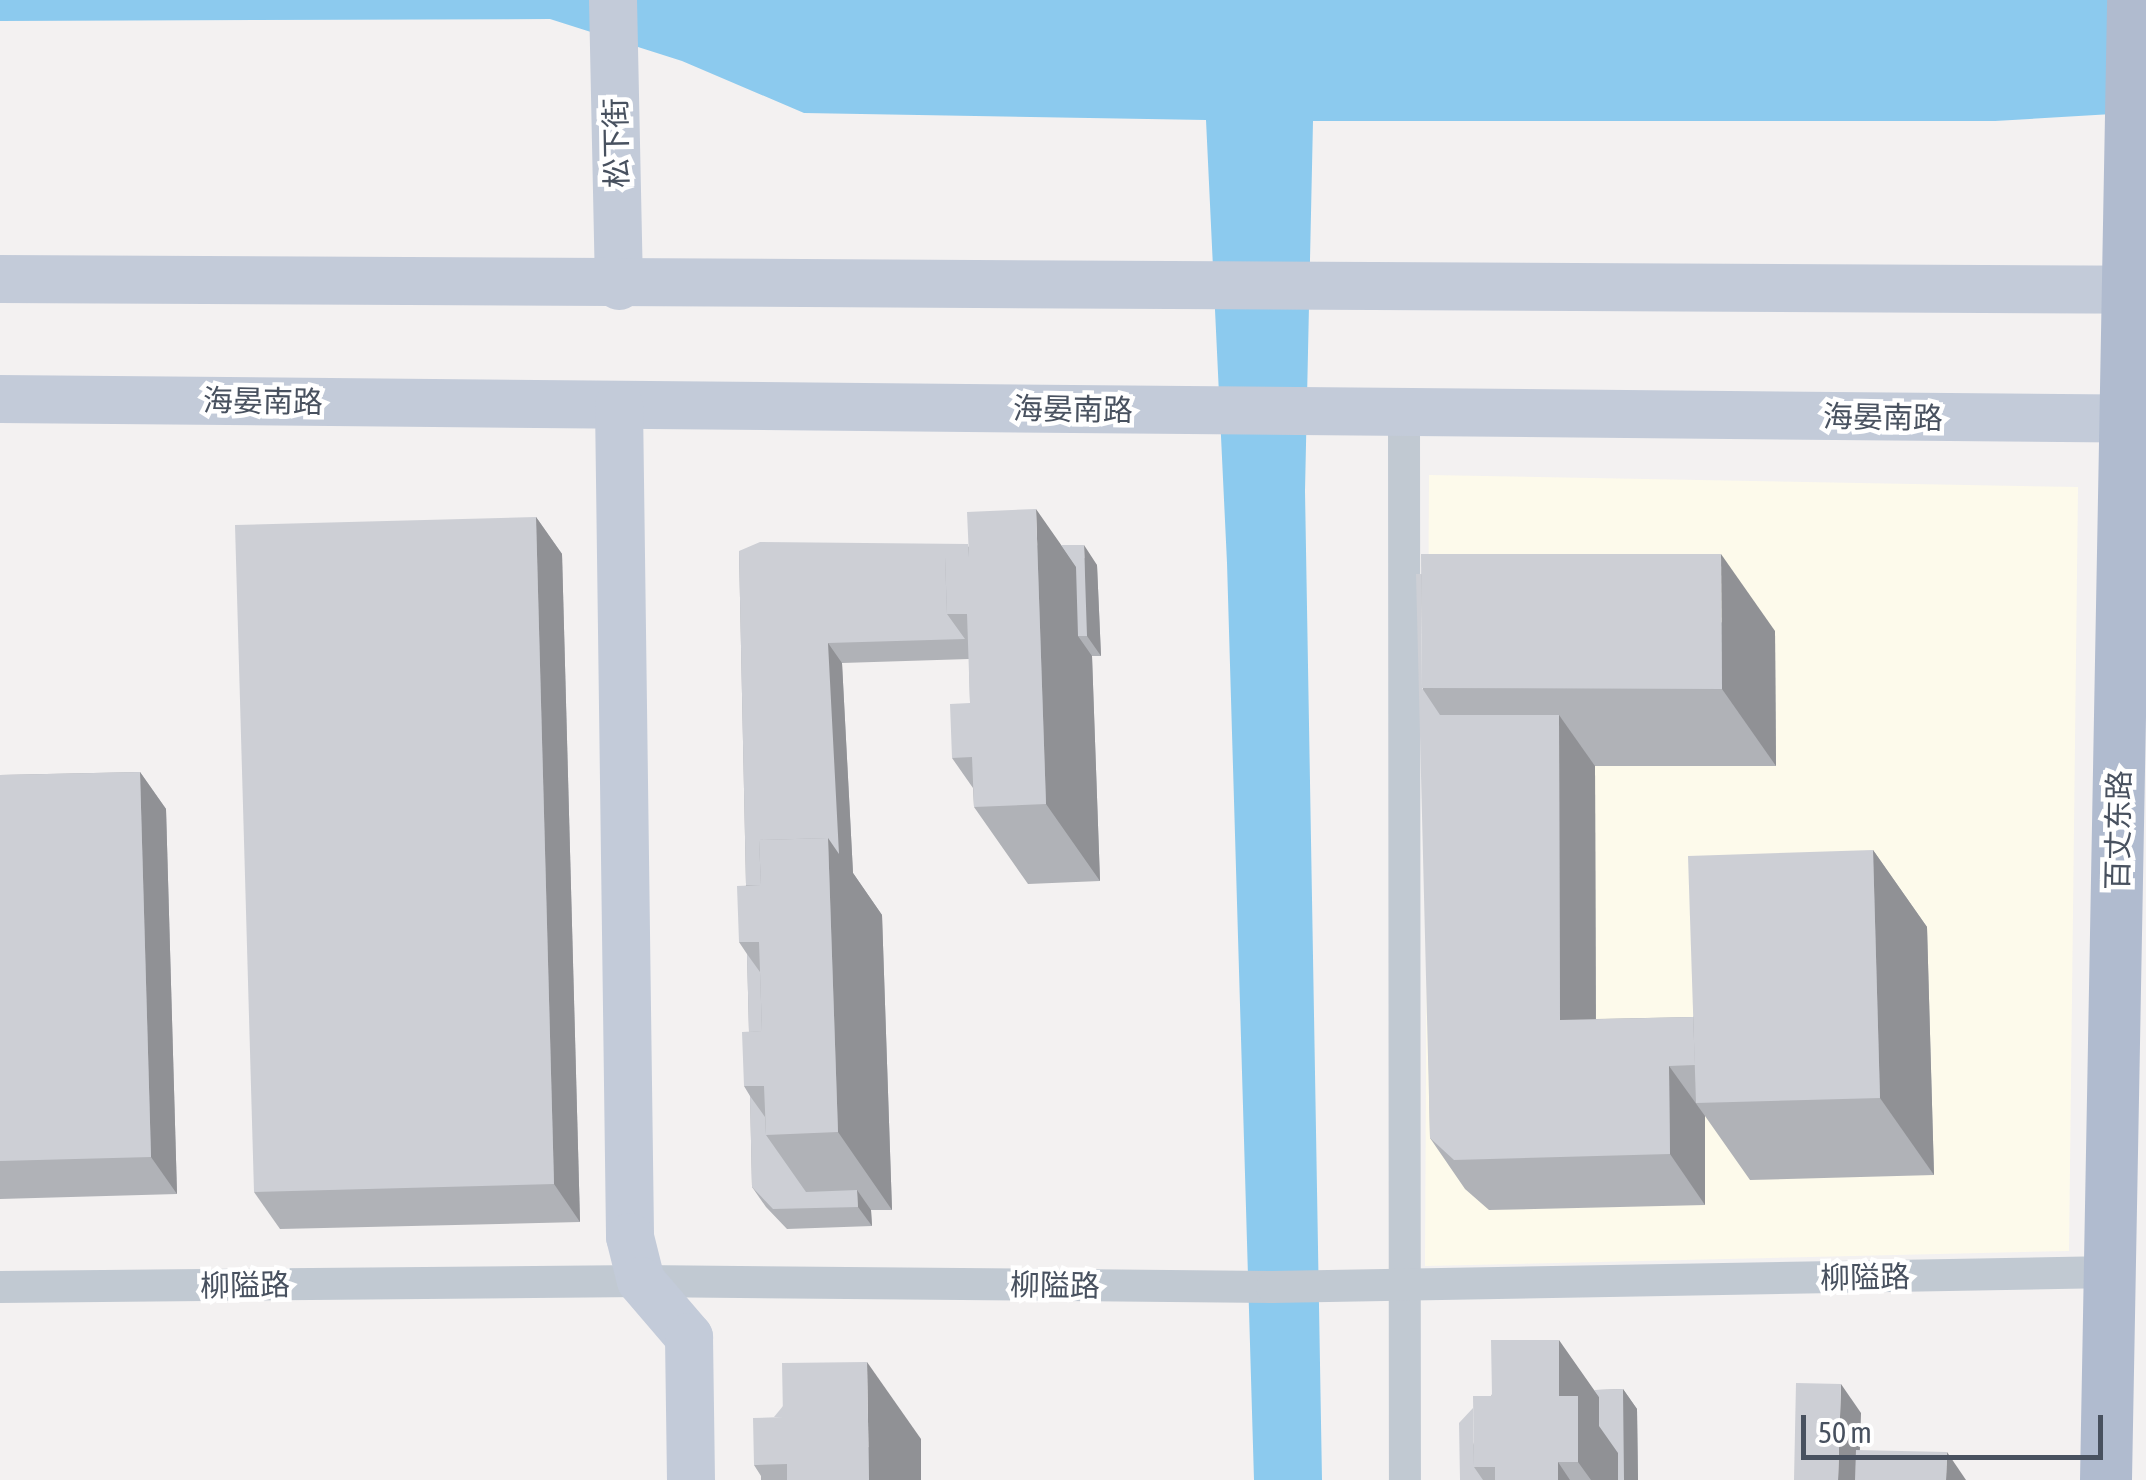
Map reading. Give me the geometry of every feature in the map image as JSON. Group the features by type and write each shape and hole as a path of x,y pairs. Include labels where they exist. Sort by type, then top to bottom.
{"main road":[{"name":"松下街","path":"613,0 619,286"},
{"name":"百丈东路","path":"2106,1480 2139,290 2133,0"},
{"path":"0,279 619,286 2139,290"},
{"name":"海晏南路","path":"0,399 2136,419"},
{"path":"619,405 630,1237 641,1281 689,1337 690,1480"}],"street":[{"path":"1404,412 1406,1480"},
{"name":"柳隘路","path":"0,1287 641,1281 1272,1288 2111,1272"}],"shaded area":[{"path":"1429,475 2078,487 2069,1251 1425,1266"}],"water":[{"path":"0,0 2146,0 2146,112 1995,121 1313,121 1305,491 1322,1480 1254,1480 1227,563 1206,120 804,113 682,61 550,19 0,21"}],"building":[{"path":"1036,509 1046,804 974,807 972,757 952,758 950,704 970,703 967,614 947,614 945,557 969,557 967,512"},
{"path":"536,517 554,1184 254,1192 235,525"},
{"path":"760,542 968,544 969,557 945,557 947,614 965,639 828,643 839,854 828,838 759,840 761,885 746,885 739,551"},
{"path":"1061,545 1084,545 1087,636 1078,636 1076,567"},
{"path":"1421,554 1721,554 1722,689 1422,688"},
{"path":"1416,574 1421,574 1422,688 1440,715 1559,715 1560,1020 1693,1017 1695,1065 1669,1066 1670,1154 1454,1160 1430,1138"},
{"path":"140,772 151,1157 0,1161 0,775"},
{"path":"828,838 838,1132 766,1135 764,1086 744,1086 742,1032 762,1031 759,942 739,942 737,886 761,885 759,840"},
{"path":"1873,850 1880,1098 1696,1103 1688,856"},
{"path":"747,954 760,972 762,1031 749,1032"},
{"path":"750,1096 765,1117 766,1135 806,1192 857,1190 858,1207 773,1209 752,1187"},
{"path":"1491,1340 1559,1340 1559,1396 1578,1396 1578,1462 1558,1462 1558,1480 1495,1480 1495,1467 1474,1467 1473,1396 1492,1396"},
{"path":"867,1362 869,1480 787,1480 787,1464 754,1465 753,1418 783,1417 782,1363"},
{"path":"1796,1383 1841,1384 1838,1480 1794,1480"},
{"path":"1623,1389 1624,1480 1618,1480 1618,1453 1599,1426 1599,1397 1594,1390"},
{"path":"1473,1408 1474,1467 1483,1480 1460,1480 1459,1423"},
{"path":"1856,1450 1947,1452 1946,1480 1855,1480"}]}
